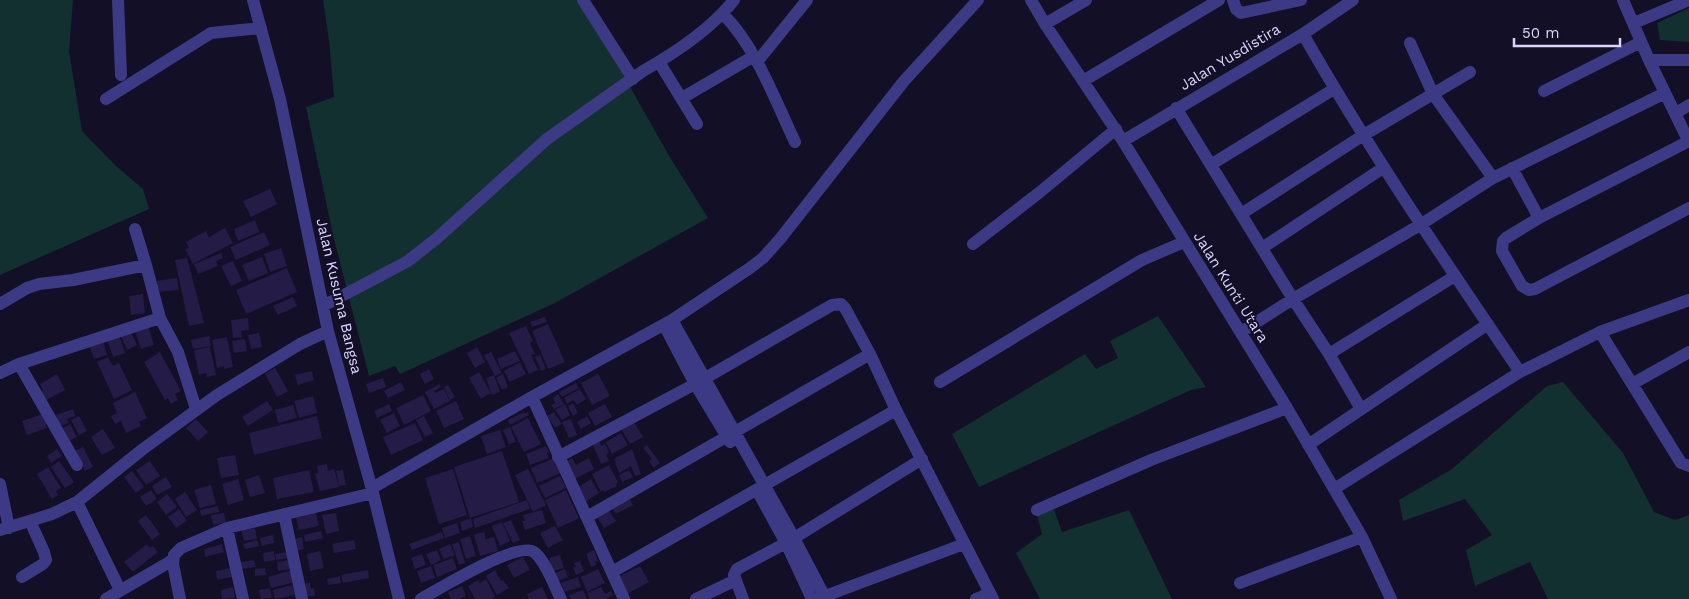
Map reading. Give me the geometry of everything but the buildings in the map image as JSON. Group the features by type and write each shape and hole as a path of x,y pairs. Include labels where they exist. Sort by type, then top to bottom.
{"street":[{"path":"118,0 121,75"},
{"name":"Jalan Kusuma Bangsa","path":"252,0 280,99 328,331 373,490 399,599"},
{"path":"583,0 632,79"},
{"path":"323,306 408,262 547,139 659,62 723,14 734,0"},
{"path":"682,98 755,59 807,0"},
{"path":"180,599 173,560 177,551 181,548 228,528 373,490 532,397 668,322 757,263 772,249 904,82 978,0"},
{"name":"Jalan Kunti Utara","path":"1031,0 1045,24 1116,129 1287,408 1362,537 1391,599"},
{"path":"1045,24 1086,0"},
{"path":"1083,81 1219,0"},
{"path":"1232,0 1236,10 1242,13 1301,0"},
{"name":"Jalan Yusdistira","path":"1123,141 1302,34 1353,0"},
{"path":"1623,0 1649,60 1689,141 1538,218 1506,238 1502,251 1522,286 1529,290 1535,289 1689,208"},
{"path":"1634,23 1689,0"},
{"path":"723,14 732,22 755,59 795,142"},
{"path":"106,99 211,33 261,28"},
{"path":"1302,34 1362,136 1520,372"},
{"path":"1544,91 1641,42"},
{"path":"1410,43 1433,94 1492,178"},
{"path":"1649,60 1689,60"},
{"path":"659,62 697,124"},
{"path":"1241,214 1362,136 1470,72"},
{"path":"1212,164 1334,89"},
{"path":"1241,332 1420,224 1492,178 1665,93"},
{"path":"1676,113 1689,106"},
{"path":"1176,108 1293,299 1329,354 1361,409"},
{"path":"972,244 1040,192 1116,129"},
{"path":"1262,248 1383,168"},
{"path":"1512,168 1538,218"},
{"path":"135,229 160,318 178,352 196,409"},
{"path":"940,382 1142,260 1184,242"},
{"path":"0,304 27,288 39,284 72,280 146,265"},
{"path":"1329,354 1455,276"},
{"path":"1334,489 1520,372 1600,332 1689,300"},
{"path":"558,457 700,381 835,303 843,305 870,354 896,410 992,596 976,599"},
{"path":"0,373 19,364 160,318"},
{"path":"668,322 790,540 820,598 964,544"},
{"path":"1308,445 1488,324"},
{"path":"0,484 4,529 52,514 78,502 143,449 217,394 300,344 328,331"},
{"path":"1600,332 1681,464 1689,466"},
{"path":"1632,384 1689,352"},
{"path":"587,517 870,354"},
{"path":"19,364 77,465"},
{"path":"532,397 624,599"},
{"path":"1036,510 1151,460 1287,408"},
{"path":"612,572 896,410"},
{"path":"743,599 734,574 737,569 790,540 922,459"},
{"path":"78,502 120,590"},
{"path":"284,514 302,599"},
{"path":"22,577 46,560 30,522"},
{"path":"228,528 243,599"},
{"path":"1240,583 1362,537"},
{"path":"421,599 474,569 516,552 528,550 533,551 542,561 561,599"},
{"path":"106,599 173,560"},
{"path":"696,599 736,580"}],"green space":[{"path":"0,0 73,0 69,52 82,131 115,165 143,189 149,209 0,275"},
{"path":"323,0 581,0 668,154 708,218 555,303 400,374 395,366 369,376 333,235 306,107 334,97"},
{"path":"1689,8 1689,42 1660,40 1657,23"},
{"path":"1158,316 1206,387 1191,390 979,487 952,434 1085,354 1096,369 1118,358 1110,341"},
{"path":"1563,382 1623,453 1654,512 1675,520 1689,515 1689,599 1548,599 1530,562 1475,586 1466,550 1492,535 1465,499 1403,521 1399,500 1452,469 1547,386"},
{"path":"1053,507 1062,532 1129,510 1172,599 1040,599 1016,553 1042,534 1037,515"}]}
